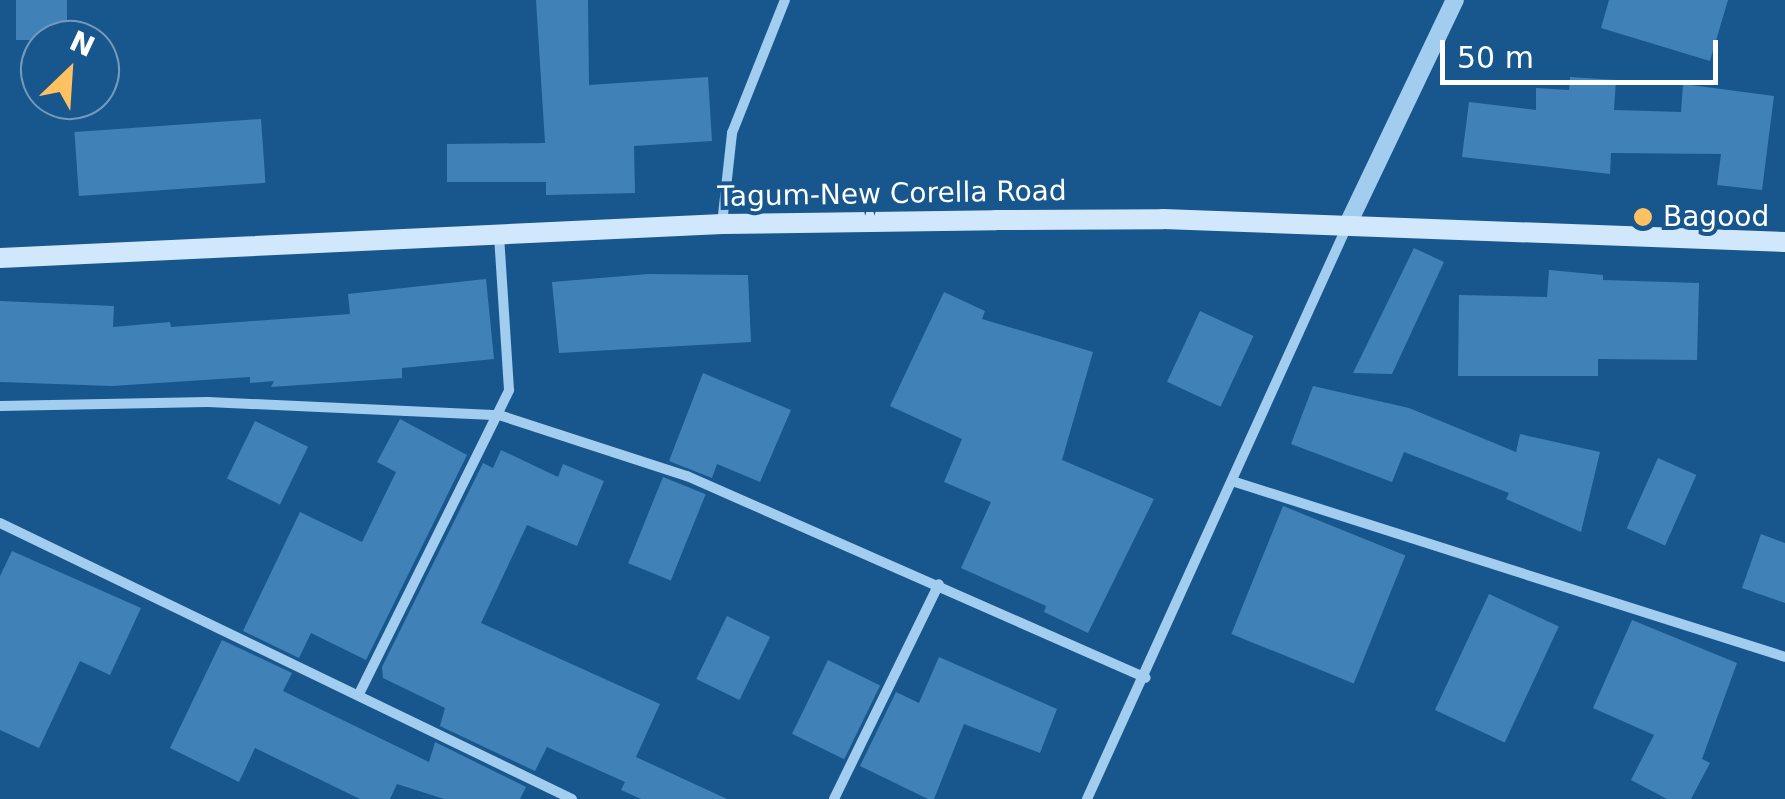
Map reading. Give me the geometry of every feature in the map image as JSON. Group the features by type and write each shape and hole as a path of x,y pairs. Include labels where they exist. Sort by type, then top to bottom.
{"main road":[{"name":"Tagum-New Corella Road","path":"0,258 722,224 1163,219 1785,242"}],"street":[{"path":"722,224 732,133 785,0"},
{"path":"1087,799 1146,678 1348,224 1455,0"},
{"path":"359,694 499,414 512,373 499,234"},
{"path":"0,406 208,402 499,414 687,476 1146,678"},
{"path":"1232,481 1785,657"},
{"path":"0,523 572,799"},
{"path":"834,799 938,584"}],"building":[{"path":"16,0 67,0 67,20 20,20 20,40 16,40"},
{"path":"536,0 588,0 589,85 708,77 712,141 634,146 635,193 546,195 546,182 447,182 447,144 545,143"},
{"path":"1609,0 1728,0 1710,61 1601,28"},
{"path":"1570,77 1616,80 1614,110 1681,112 1683,84 1774,96 1762,190 1717,185 1721,154 1611,153 1610,174 1462,157 1469,102 1536,110 1536,88 1569,90"},
{"path":"261,119 265,183 79,196 74,132"},
{"path":"1414,248 1444,262 1392,374 1353,373"},
{"path":"1549,270 1603,275 1603,280 1699,283 1697,360 1598,359 1598,376 1458,376 1459,295 1547,297"},
{"path":"648,274 748,275 751,342 559,353 552,282"},
{"path":"486,279 494,359 402,368 402,378 271,387 274,381 250,383 250,377 112,386 0,382 0,301 114,306 113,327 170,322 171,327 350,314 348,294"},
{"path":"944,292 985,311 982,319 1093,352 1062,460 1154,499 1088,633 1044,612 1046,606 961,568 991,502 944,482 962,439 890,406"},
{"path":"1200,311 1253,336 1221,407 1167,382"},
{"path":"703,373 791,410 760,482 717,464 712,478 669,461"},
{"path":"1313,386 1409,408 1516,452 1520,434 1600,452 1581,532 1506,499 1509,493 1404,452 1392,482 1291,444"},
{"path":"400,419 467,455 366,660 311,633 299,658 243,631 300,512 362,542 396,472 377,462"},
{"path":"255,421 308,447 280,504 227,479"},
{"path":"501,450 558,477 563,464 604,481 577,546 527,525 481,623 660,704 636,757 727,799 641,799 621,790 625,782 547,747 535,771 440,726 445,708 383,678 382,667 483,463 493,468"},
{"path":"1658,458 1696,475 1665,545 1627,528"},
{"path":"663,477 706,494 671,580 628,563"},
{"path":"1283,506 1405,555 1354,683 1231,634"},
{"path":"1761,534 1785,543 1785,603 1742,588"},
{"path":"12,551 141,608 110,675 80,661 39,748 0,730 0,576"},
{"path":"1489,594 1559,627 1505,743 1435,710"},
{"path":"727,616 770,637 739,700 696,679"},
{"path":"1632,620 1737,663 1702,759 1710,763 1691,799 1667,799 1631,780 1654,735 1593,708"},
{"path":"222,640 292,673 283,691 429,762 435,742 526,787 520,799 444,799 397,784 390,799 360,799 255,748 239,782 170,748"},
{"path":"939,657 1057,709 1040,753 964,724 934,799 928,799 860,766 896,692 919,703"},
{"path":"828,660 880,685 844,759 792,734"}],"place":[{"name":"Bagood","path":"1643,217"}]}
